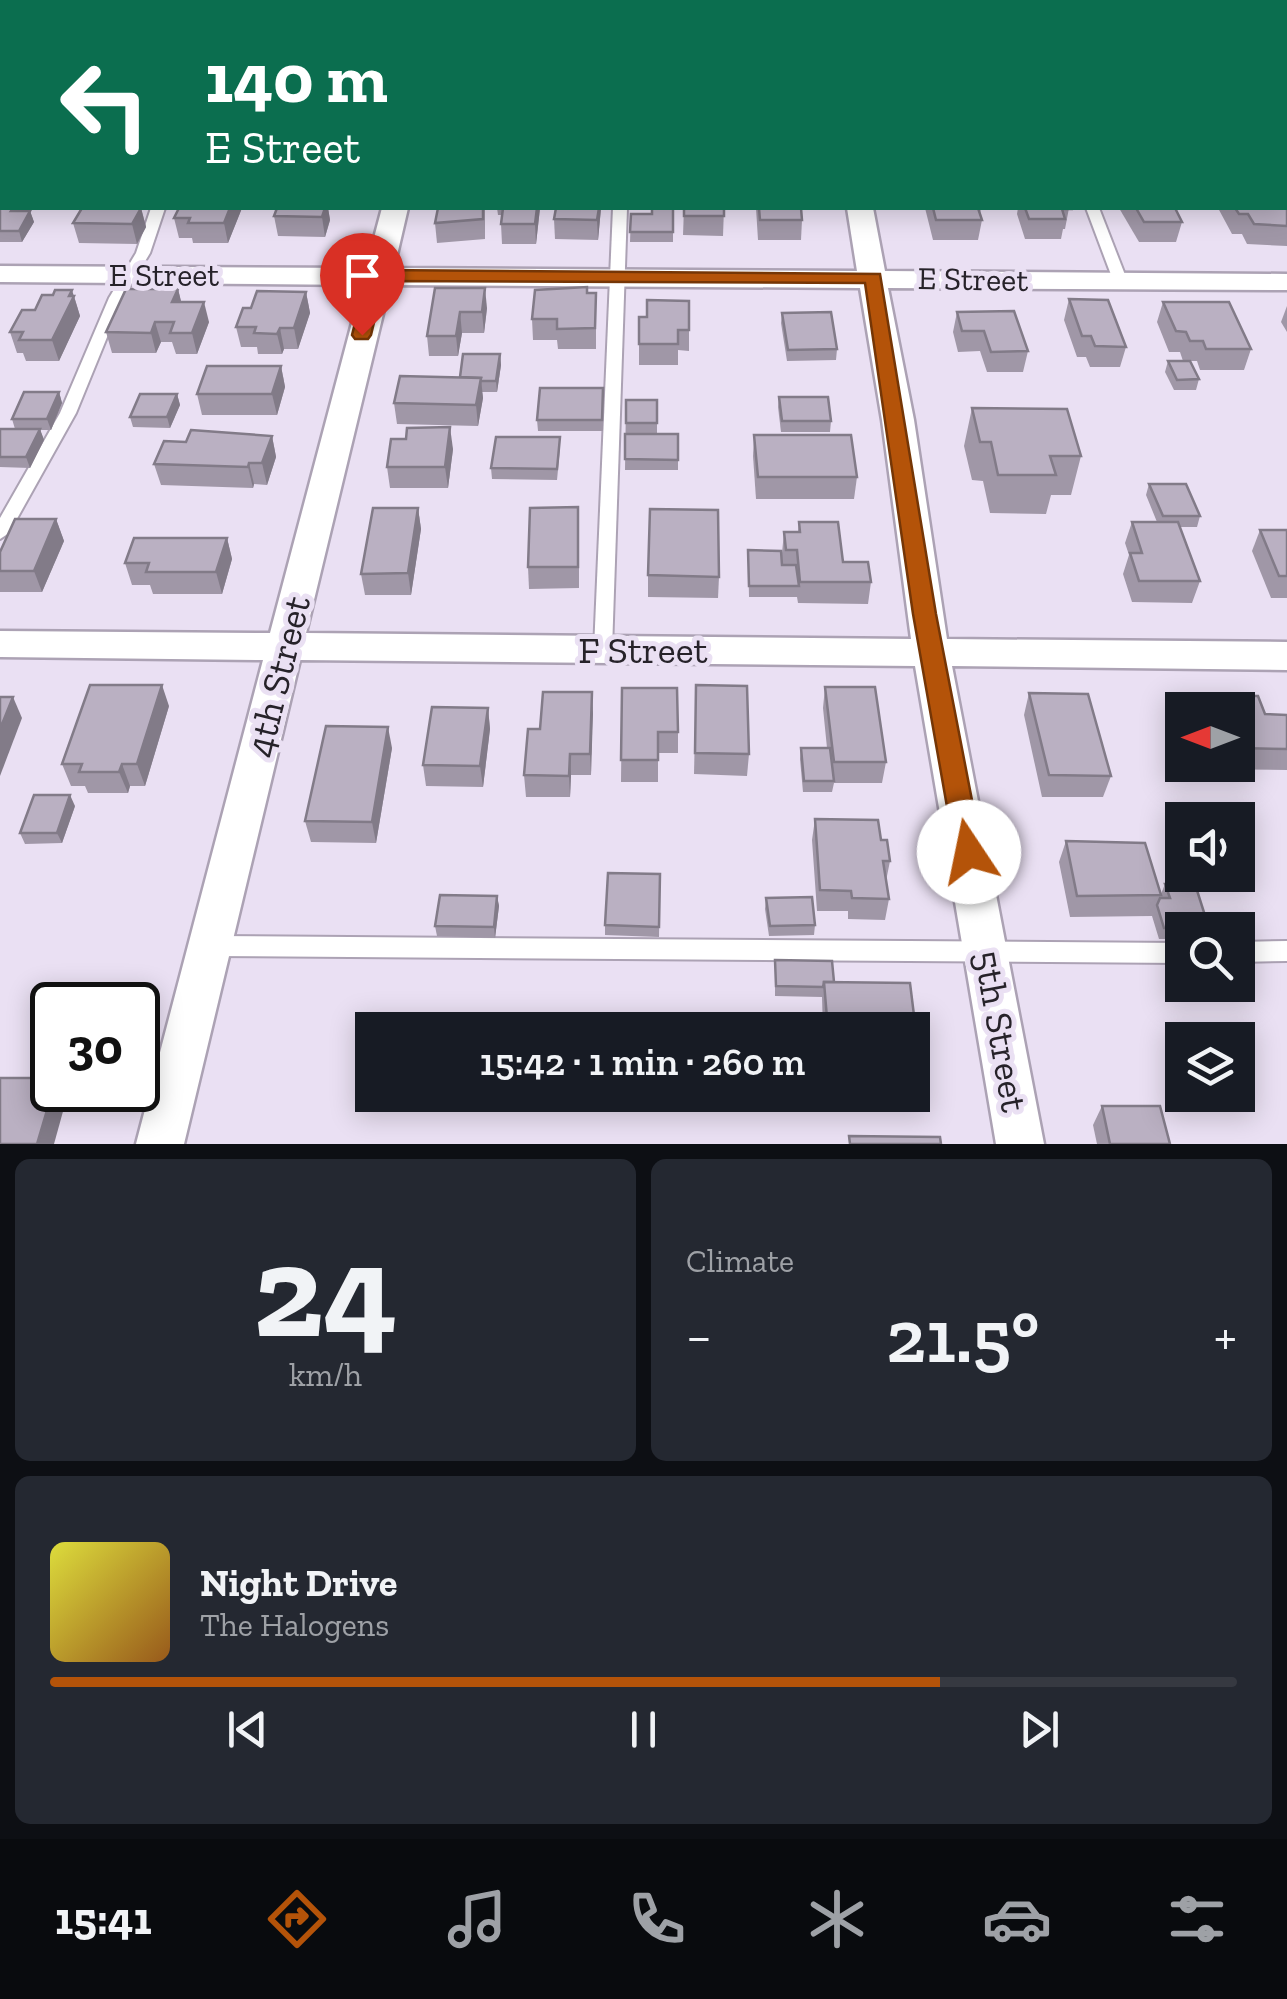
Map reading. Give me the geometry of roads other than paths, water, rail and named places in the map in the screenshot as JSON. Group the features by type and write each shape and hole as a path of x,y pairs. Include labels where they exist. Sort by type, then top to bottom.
{"street":[{"name":"4th Street","path":"160,1144 394,210"},
{"name":"5th Street","path":"860,210 931,653 1020,1144"},
{"name":"E Street","path":"0,274 1287,282"},
{"name":"F Street","path":"0,644 1287,656"}],"lane":[{"path":"0,532 68,413 157,210"},
{"path":"603,650 620,210"},
{"path":"1093,210 1120,280"},
{"path":"210,946 1165,952"},
{"path":"1255,952 1287,951"}]}
